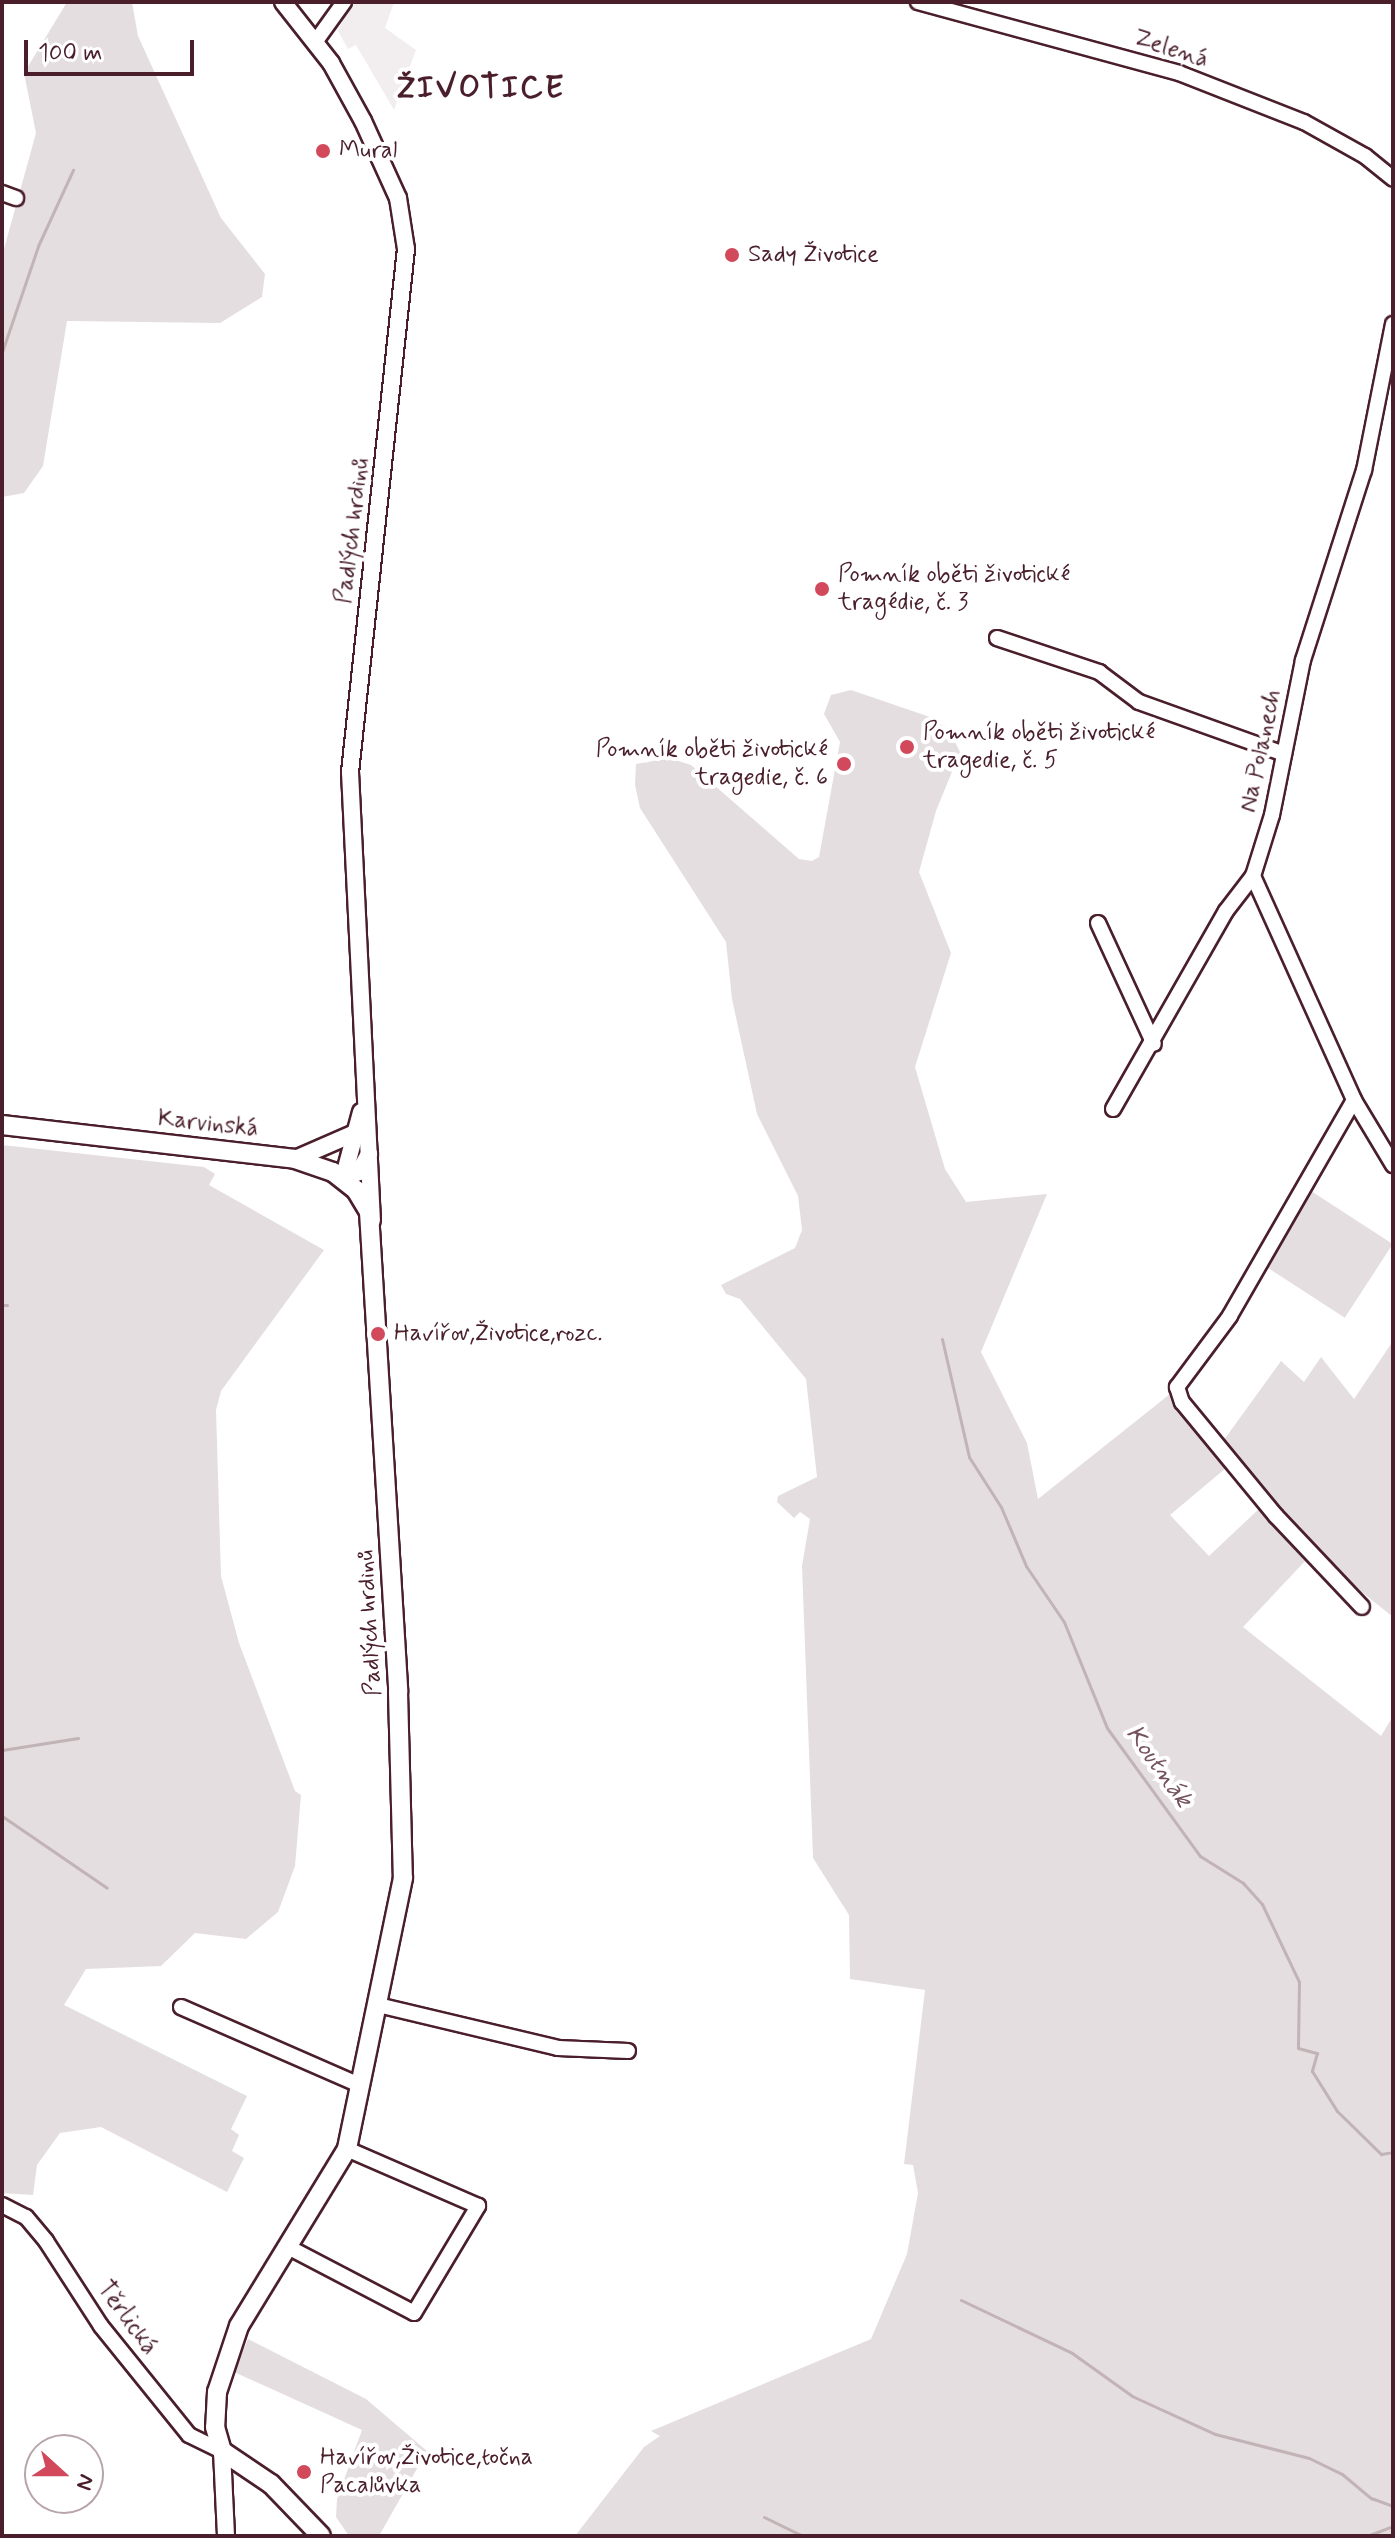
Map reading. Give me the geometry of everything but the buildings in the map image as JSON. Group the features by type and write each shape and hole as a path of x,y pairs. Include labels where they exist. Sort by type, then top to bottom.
{"main road":[{"name":"Karvinská","path":"2,1125 295,1159 343,1179 366,1203 372,1231"},
{"name":"Padlých hrdinů","path":"222,2451 215,2427 226,2358 249,2306 347,2149 378,2005 404,1855 372,1231"},
{"path":"222,2451 271,2484 321,2536"}],"street":[{"name":"Padlých hrdinů","path":"283,2 316,41 383,162 398,198 406,249 350,772 372,1231"},
{"path":"316,41 344,2"},
{"name":"Zelená","path":"918,2 1179,73 1304,122 1365,156 1393,179"},
{"name":"Na Polanech","path":"1253,876 1284,754 1303,660 1364,470 1393,324"},
{"path":"997,638 1099,672 1139,702 1284,754"},
{"path":"1113,1109 1154,1044 1226,911 1253,876 1354,1100 1393,1165"},
{"path":"1098,923 1154,1044"},
{"name":"Padlých hrdinů","path":"343,1179 365,1099"},
{"path":"1354,1100 1230,1316 1177,1387 1182,1402 1276,1516 1362,1607"},
{"path":"295,1159 355,1133"},
{"path":"343,1179 359,1172 369,1154"},
{"path":"378,2005 558,2048 628,2051"},
{"path":"181,2007 362,2086"},
{"path":"288,2247 414,2313 478,2206 347,2149"},
{"name":"Těrlická","path":"2,2205 26,2217 46,2241 101,2326 189,2435 222,2451"},
{"path":"222,2451 226,2536"},
{"path":"223,2478 245,2467"}],"shaded area":[{"path":"67,2 132,2 138,36 221,218 265,274 262,297 220,323 67,321 43,466 24,493 2,497 2,256 36,133 24,73"},
{"path":"351,2 394,2 385,28 416,50 394,110 356,45 348,49 338,31"},
{"path":"851,690 930,717 949,730 960,752 936,811 919,872 951,953 915,1067 945,1169 966,1202 1047,1194 981,1352 1027,1443 1038,1499 1175,1390 1179,1405 1226,1468 1170,1515 1209,1556 1262,1506 1308,1558 1243,1627 1381,1736 1393,1716 1393,2536 575,2536 644,2447 660,2436 651,2431 871,2339 907,2254 918,2193 913,2165 904,2164 925,1990 850,1979 849,1915 813,1858 802,1566 810,1519 800,1512 794,1518 777,1502 778,1496 817,1477 806,1379 740,1299 726,1294 721,1285 795,1248 802,1230 798,1196 757,1114 732,999 726,942 640,808 635,785 636,764 669,758 691,765 799,859 812,861 819,857 840,742 824,714 831,695"},
{"path":"2,1145 204,1167 215,1174 209,1185 324,1250 221,1391 216,1410 221,1576 239,1643 295,1791 301,1795 295,1866 278,1912 246,1939 195,1933 161,1966 86,1969 64,2005 247,2096 231,2129 239,2135 232,2151 244,2158 227,2192 101,2127 60,2133 37,2165 33,2195 2,2193"},
{"path":"1308,1189 1393,1244 1345,1318 1260,1263"},
{"path":"1393,1341 1393,1617 1327,1564 1221,1444 1281,1361 1304,1382 1321,1357 1354,1399"},
{"path":"248,2339 366,2399 427,2451 379,2536 349,2536 336,2517 337,2499 362,2430 234,2372"}],"waterway":[{"path":"2,352 38,246 73,170"},
{"path":"2,1305 7,1305"},
{"name":"Koutnák","path":"942,1339 969,1457 1001,1507 1026,1566 1064,1622 1107,1728 1200,1856 1243,1883 1262,1904 1299,1982 1298,2048 1317,2053 1312,2071 1337,2111 1381,2154 1393,2152"},
{"path":"2,1750 78,1738"},
{"path":"2,1816 107,1888"},
{"path":"961,2300 1072,2353 1132,2396 1215,2434 1309,2458 1342,2474 1371,2498 1393,2506"},
{"path":"764,2517 803,2536"},
{"path":"1367,2536 1393,2526"}],"place":[{"name":"Mural","path":"323,151"},
{"name":"Sady Životice","path":"732,255"},
{"name":"Pomník oběti životické tragédie, č. 3","path":"822,589"},
{"name":"Pomník oběti životické tragedie, č. 5","path":"907,747"},
{"name":"Pomník oběti životické tragedie, č. 6","path":"844,764"},
{"name":"Havířov,Životice,rozc.","path":"378,1334"},
{"name":"Havířov,Životice,točna Pacalůvka","path":"304,2472"}],"district":[{"name":"ŽIVOTICE","path":"481,88"}]}
